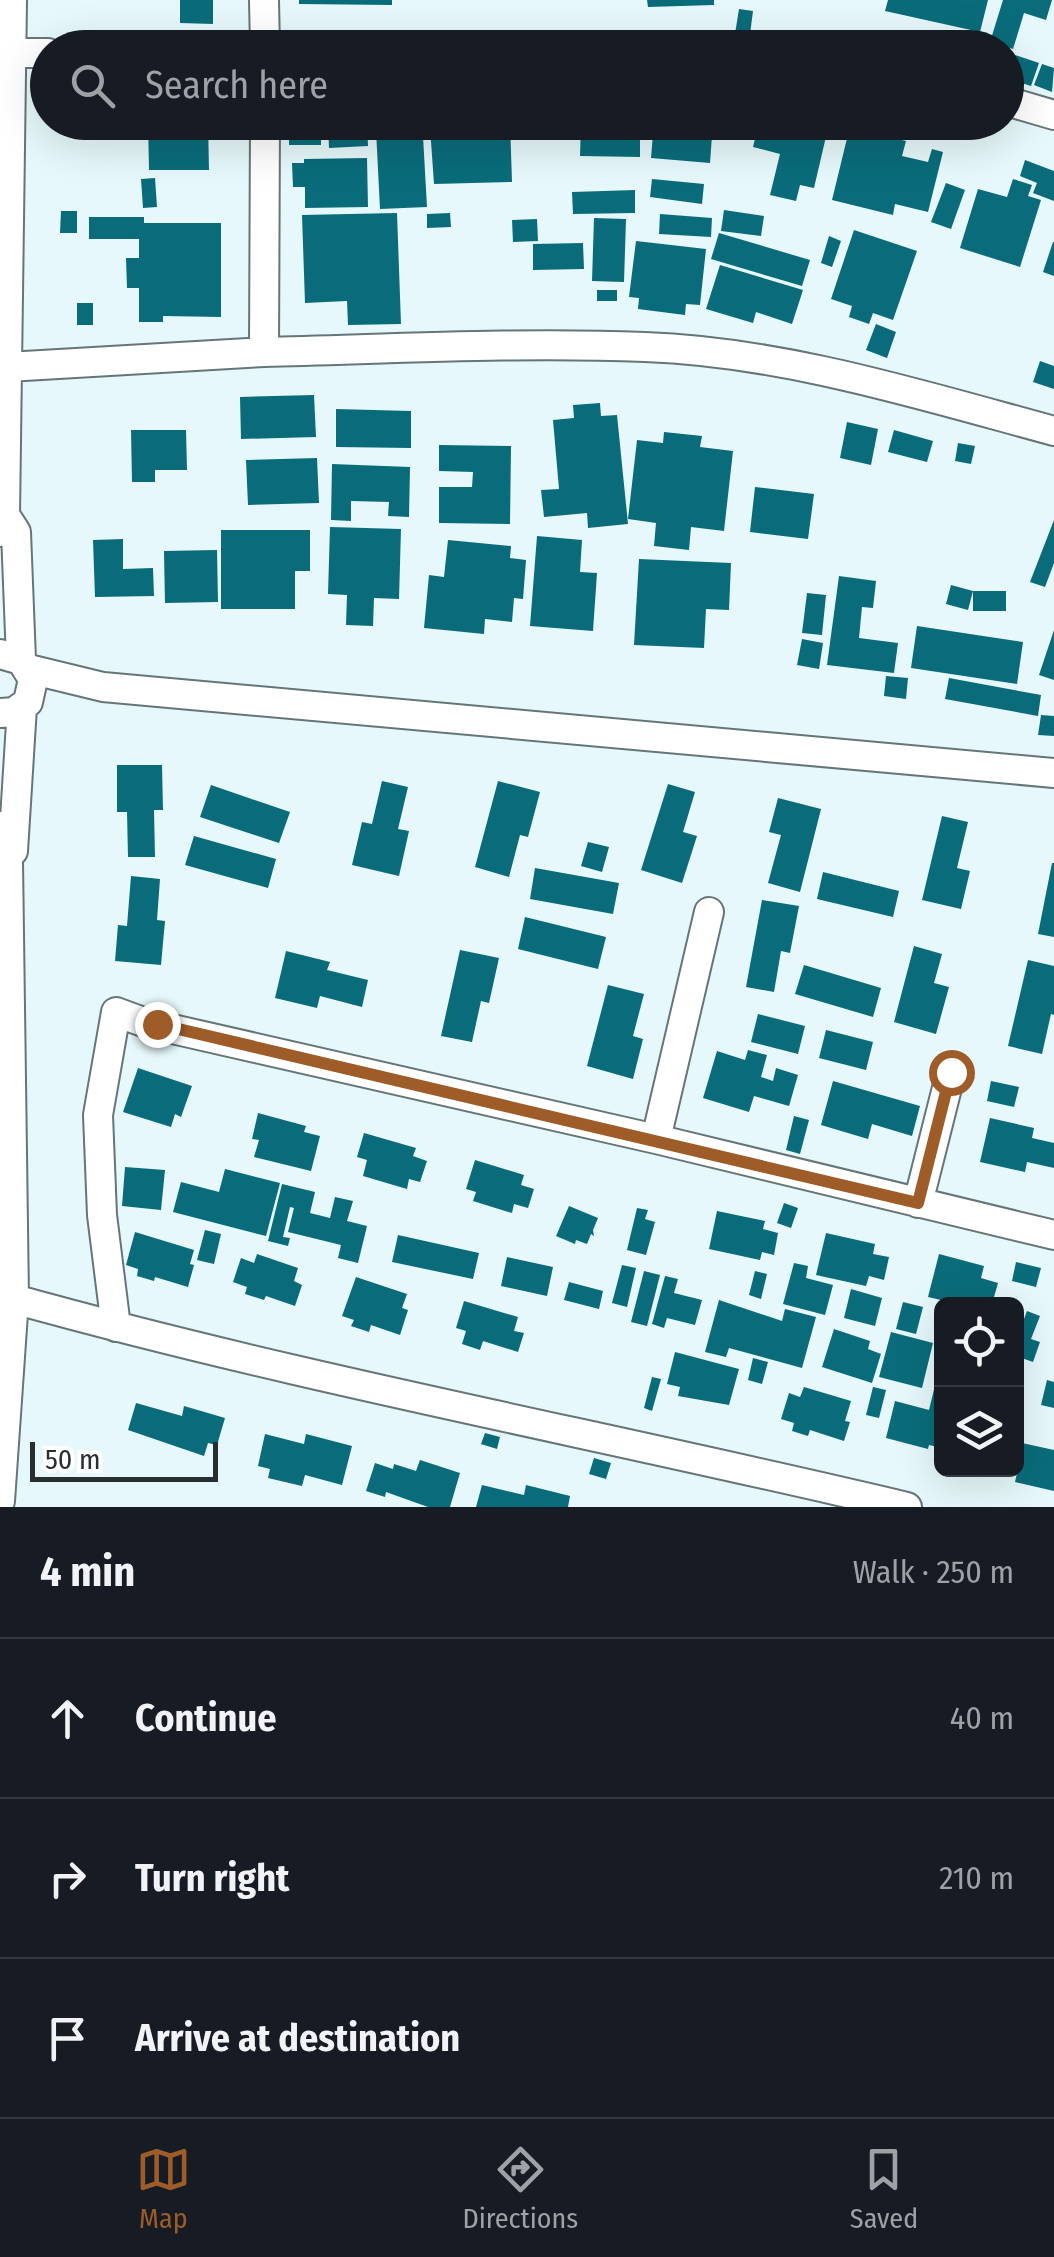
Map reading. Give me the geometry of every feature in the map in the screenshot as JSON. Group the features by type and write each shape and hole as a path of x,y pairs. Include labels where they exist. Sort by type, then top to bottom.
{"street":[{"path":"8,862 16,845 17,707 33,691 17,661 16,532 3,523 7,367 5,138 12,0"},
{"path":"264,0 265,30"},
{"path":"11,52 30,53"},
{"path":"1024,106 1054,115"},
{"path":"264,140 264,352"},
{"path":"7,367 264,352 647,347 777,362 895,388 1054,431"},
{"path":"17,661 103,687 1054,773"},
{"path":"17,707 103,687"},
{"path":"0,826 8,862 6,1110 14,1299 0,1501"},
{"path":"656,1139 709,912"},
{"path":"116,1327 102,1215 98,1115 116,1012 146,1023 1054,1235"},
{"path":"918,1203 951,1072"},
{"path":"14,1299 367,1388 907,1507"}],"building":[{"path":"180,0 213,0 213,24 180,23"},
{"path":"299,0 392,0 392,5 299,4"},
{"path":"647,0 714,0 714,5 648,7"},
{"path":"888,0 988,0 980,30 885,11"},
{"path":"1003,0 1052,0 1046,20 1024,13 1019,30 994,30"},
{"path":"739,9 753,11 751,30 736,30"},
{"path":"1024,58 1039,63 1031,86 1024,84"},
{"path":"1042,64 1054,68 1052,92 1034,85"},
{"path":"148,140 208,140 209,170 149,170"},
{"path":"289,140 321,140 321,145 289,145"},
{"path":"329,140 368,140 368,146 329,148"},
{"path":"377,140 423,140 427,207 380,209"},
{"path":"431,140 511,140 512,182 434,184"},
{"path":"580,140 640,140 640,157 580,156"},
{"path":"652,140 712,140 710,163 651,158"},
{"path":"755,140 825,140 814,188 800,185 796,201 770,195 780,154 753,147"},
{"path":"847,140 906,141 902,156 928,162 932,149 943,152 928,212 895,204 893,215 832,200"},
{"path":"367,158 368,207 305,208 305,187 293,187 292,163 304,163 304,159"},
{"path":"1025,160 1054,171 1054,201 1033,193 1037,183 1020,176"},
{"path":"155,178 157,207 143,208 141,179"},
{"path":"652,179 704,184 702,204 650,197"},
{"path":"1013,179 1032,185 1028,196 1041,200 1020,267 960,248 978,189 1007,197"},
{"path":"946,183 965,190 951,229 931,222"},
{"path":"635,190 635,213 573,214 572,192"},
{"path":"724,210 764,216 761,236 721,231"},
{"path":"61,211 77,211 77,233 60,233"},
{"path":"397,213 401,324 348,325 347,301 305,303 302,215"},
{"path":"450,213 451,227 427,228 427,214"},
{"path":"660,214 712,218 711,237 659,234"},
{"path":"89,217 144,217 144,223 221,223 221,317 163,316 163,322 139,322 139,288 127,288 126,258 139,258 139,239 89,239"},
{"path":"594,218 626,219 624,282 592,281"},
{"path":"537,219 538,241 513,242 512,220"},
{"path":"854,230 917,251 893,320 873,313 869,324 849,317 852,306 831,299"},
{"path":"719,233 810,260 802,286 711,259"},
{"path":"829,236 841,241 832,267 821,263"},
{"path":"636,241 706,249 700,305 686,304 685,315 638,309 639,298 629,297"},
{"path":"1054,242 1054,276 1043,272"},
{"path":"583,243 584,269 533,270 533,244"},
{"path":"720,265 803,290 792,324 756,312 753,323 706,309"},
{"path":"597,290 617,290 617,301 597,301"},
{"path":"77,303 93,303 93,325 77,325"},
{"path":"876,324 896,332 887,358 866,350"},
{"path":"1040,361 1054,366 1054,389 1033,382"},
{"path":"314,395 316,437 241,439 240,397"},
{"path":"600,403 601,416 617,415 628,524 588,528 587,513 544,517 541,490 559,489 553,420 574,418 573,405"},
{"path":"336,409 411,411 411,448 336,447"},
{"path":"847,422 878,429 871,465 840,458"},
{"path":"131,430 186,430 187,470 155,470 155,482 132,482"},
{"path":"894,430 933,441 927,462 888,452"},
{"path":"664,432 702,436 700,447 733,451 724,531 691,527 689,550 654,546 656,523 628,519 637,440 663,443"},
{"path":"958,443 975,446 971,464 955,461"},
{"path":"439,445 511,446 510,524 439,523 439,487 472,487 473,472 439,471"},
{"path":"317,458 319,503 248,505 246,460"},
{"path":"332,464 410,467 409,517 388,516 389,502 351,501 351,521 331,520"},
{"path":"755,487 814,494 808,539 750,532"},
{"path":"1054,520 1054,563 1045,587 1030,582"},
{"path":"330,527 401,529 399,599 374,598 373,626 346,625 347,595 328,594"},
{"path":"221,530 310,530 310,571 295,571 295,609 221,609"},
{"path":"537,536 582,540 580,572 597,573 593,631 530,626"},
{"path":"123,539 123,569 153,568 154,596 95,597 93,540"},
{"path":"448,540 511,546 510,558 526,560 523,599 514,598 512,622 485,619 484,634 424,628 429,575 444,577"},
{"path":"217,550 218,602 165,603 164,551"},
{"path":"639,559 731,563 729,610 706,609 704,648 634,645"},
{"path":"839,576 876,581 873,608 862,607 859,638 898,643 894,673 827,665"},
{"path":"951,585 973,591 968,610 946,604"},
{"path":"973,591 1006,591 1006,611 973,611"},
{"path":"807,593 826,595 822,635 802,633"},
{"path":"917,626 1023,642 1017,684 911,668"},
{"path":"1054,630 1054,680 1039,675"},
{"path":"802,639 823,643 819,669 797,665"},
{"path":"886,676 908,678 906,699 884,696"},
{"path":"949,678 1041,695 1038,716 945,699"},
{"path":"1041,715 1054,716 1054,736 1038,735"},
{"path":"117,765 162,765 163,810 154,810 155,857 128,857 127,812 117,812"},
{"path":"382,781 408,787 398,829 409,831 399,876 352,865 362,822 372,824"},
{"path":"498,781 540,792 528,837 520,835 509,877 475,867"},
{"path":"668,784 695,792 683,832 697,836 682,883 641,870"},
{"path":"211,785 290,812 279,843 200,817"},
{"path":"778,798 821,809 800,892 768,883 781,835 769,832"},
{"path":"942,816 968,822 957,868 970,871 961,909 922,900"},
{"path":"194,836 276,859 268,888 185,865"},
{"path":"588,842 609,847 602,872 581,866"},
{"path":"1054,863 1054,937 1038,934"},
{"path":"535,868 619,883 613,914 530,899"},
{"path":"823,872 899,891 893,917 817,899"},
{"path":"131,876 160,879 157,920 165,921 161,965 115,961 118,925 127,926"},
{"path":"762,900 799,906 790,953 781,951 774,992 746,987"},
{"path":"525,917 606,937 598,969 518,949"},
{"path":"914,946 942,954 934,983 949,987 936,1034 894,1022"},
{"path":"460,950 499,958 489,1003 481,1001 472,1042 441,1036"},
{"path":"286,951 330,962 327,970 368,980 362,1007 320,996 317,1008 275,998"},
{"path":"1028,960 1054,966 1054,1015 1051,1014 1042,1054 1008,1046"},
{"path":"804,965 881,988 873,1017 795,994"},
{"path":"608,985 644,994 633,1036 643,1039 633,1079 587,1066"},
{"path":"758,1014 805,1026 798,1054 751,1042"},
{"path":"826,1030 873,1042 866,1070 819,1058"},
{"path":"748,1050 767,1055 761,1077 773,1081 776,1068 798,1075 789,1106 754,1096 749,1112 703,1098 717,1051 745,1060"},
{"path":"138,1068 192,1086 181,1117 175,1114 171,1127 123,1112"},
{"path":"833,1081 920,1106 912,1136 872,1124 868,1139 821,1125"},
{"path":"991,1081 1019,1087 1014,1107 987,1101"},
{"path":"258,1113 306,1126 304,1132 320,1136 311,1171 254,1157 259,1140 252,1139"},
{"path":"794,1116 809,1120 800,1154 786,1150"},
{"path":"990,1118 1034,1128 1032,1138 1054,1143 1054,1168 1027,1162 1025,1172 980,1162"},
{"path":"364,1133 416,1148 413,1156 427,1161 420,1182 409,1179 407,1189 363,1176 367,1160 357,1157"},
{"path":"475,1160 524,1175 521,1185 534,1189 528,1208 514,1204 512,1213 473,1201 476,1192 466,1189"},
{"path":"125,1167 165,1170 161,1210 122,1206"},
{"path":"225,1169 280,1183 266,1236 173,1212 181,1182 219,1192"},
{"path":"282,1184 315,1192 310,1213 330,1218 335,1197 353,1201 347,1221 367,1226 358,1263 338,1258 341,1245 288,1232 294,1208 290,1207 283,1237 290,1238 288,1246 268,1241"},
{"path":"784,1203 798,1208 791,1228 777,1223"},
{"path":"569,1206 598,1218 594,1236 591,1234 587,1244 556,1236"},
{"path":"637,1208 648,1210 645,1219 655,1222 646,1255 627,1250"},
{"path":"717,1211 765,1221 763,1229 778,1233 774,1255 762,1252 760,1260 709,1249"},
{"path":"205,1230 221,1234 214,1264 197,1260"},
{"path":"135,1232 194,1250 188,1287 137,1276 138,1269 126,1265"},
{"path":"826,1233 875,1244 873,1254 889,1257 884,1280 869,1276 866,1286 816,1275"},
{"path":"398,1235 479,1253 473,1279 392,1262"},
{"path":"257,1254 298,1268 294,1281 302,1285 295,1306 245,1294 247,1287 233,1282 241,1258 254,1263"},
{"path":"939,1254 984,1266 981,1278 998,1283 994,1297 928,1297"},
{"path":"507,1257 553,1267 547,1296 501,1286"},
{"path":"1016,1262 1041,1268 1036,1287 1012,1281"},
{"path":"794,1263 808,1266 806,1278 833,1285 825,1315 783,1304"},
{"path":"622,1265 636,1268 627,1307 612,1303"},
{"path":"644,1271 660,1275 647,1326 631,1322"},
{"path":"755,1271 767,1274 761,1299 749,1295"},
{"path":"665,1276 678,1279 674,1293 702,1300 695,1325 667,1318 664,1328 652,1324"},
{"path":"356,1277 407,1294 402,1308 408,1310 400,1335 371,1325 369,1332 351,1326 354,1320 342,1316"},
{"path":"569,1282 603,1291 599,1309 564,1300"},
{"path":"851,1289 882,1298 875,1326 844,1318"},
{"path":"719,1300 782,1321 785,1309 816,1317 802,1368 729,1348 726,1357 705,1352"},
{"path":"464,1301 518,1317 514,1331 524,1333 518,1352 483,1341 480,1350 462,1344 466,1331 456,1328"},
{"path":"903,1302 923,1307 916,1334 896,1329"},
{"path":"1027,1311 1040,1316 1031,1339 1040,1342 1033,1362 1024,1359"},
{"path":"834,1329 870,1341 868,1349 881,1354 872,1383 822,1367"},
{"path":"891,1332 933,1343 922,1388 879,1377"},
{"path":"675,1352 739,1369 729,1405 678,1396 680,1387 667,1384"},
{"path":"753,1358 768,1362 762,1384 748,1380"},
{"path":"652,1377 661,1379 652,1411 644,1408"},
{"path":"1047,1380 1054,1382 1054,1408 1041,1405"},
{"path":"804,1387 851,1401 844,1441 810,1430 808,1436 792,1431 794,1423 781,1419 789,1393 800,1397"},
{"path":"873,1387 886,1390 879,1418 866,1415"},
{"path":"934,1390 934,1446 929,1445 928,1449 886,1438 895,1401 929,1410"},
{"path":"136,1403 182,1416 184,1406 225,1418 217,1445 208,1443 204,1456 128,1430"},
{"path":"485,1433 500,1437 497,1449 481,1444"},
{"path":"265,1434 304,1444 306,1434 352,1446 342,1485 305,1475 302,1486 268,1478 270,1469 258,1466"},
{"path":"1024,1443 1054,1450 1054,1491 1015,1482 1016,1477 1024,1477"},
{"path":"594,1458 611,1463 606,1479 589,1474"},
{"path":"420,1460 460,1473 450,1507 428,1507 386,1492 385,1497 366,1491 375,1463 416,1471"},
{"path":"482,1485 524,1495 526,1485 570,1496 568,1507 476,1507"}],"route":[{"path":"157,1024 918,1203 951,1072"}]}
